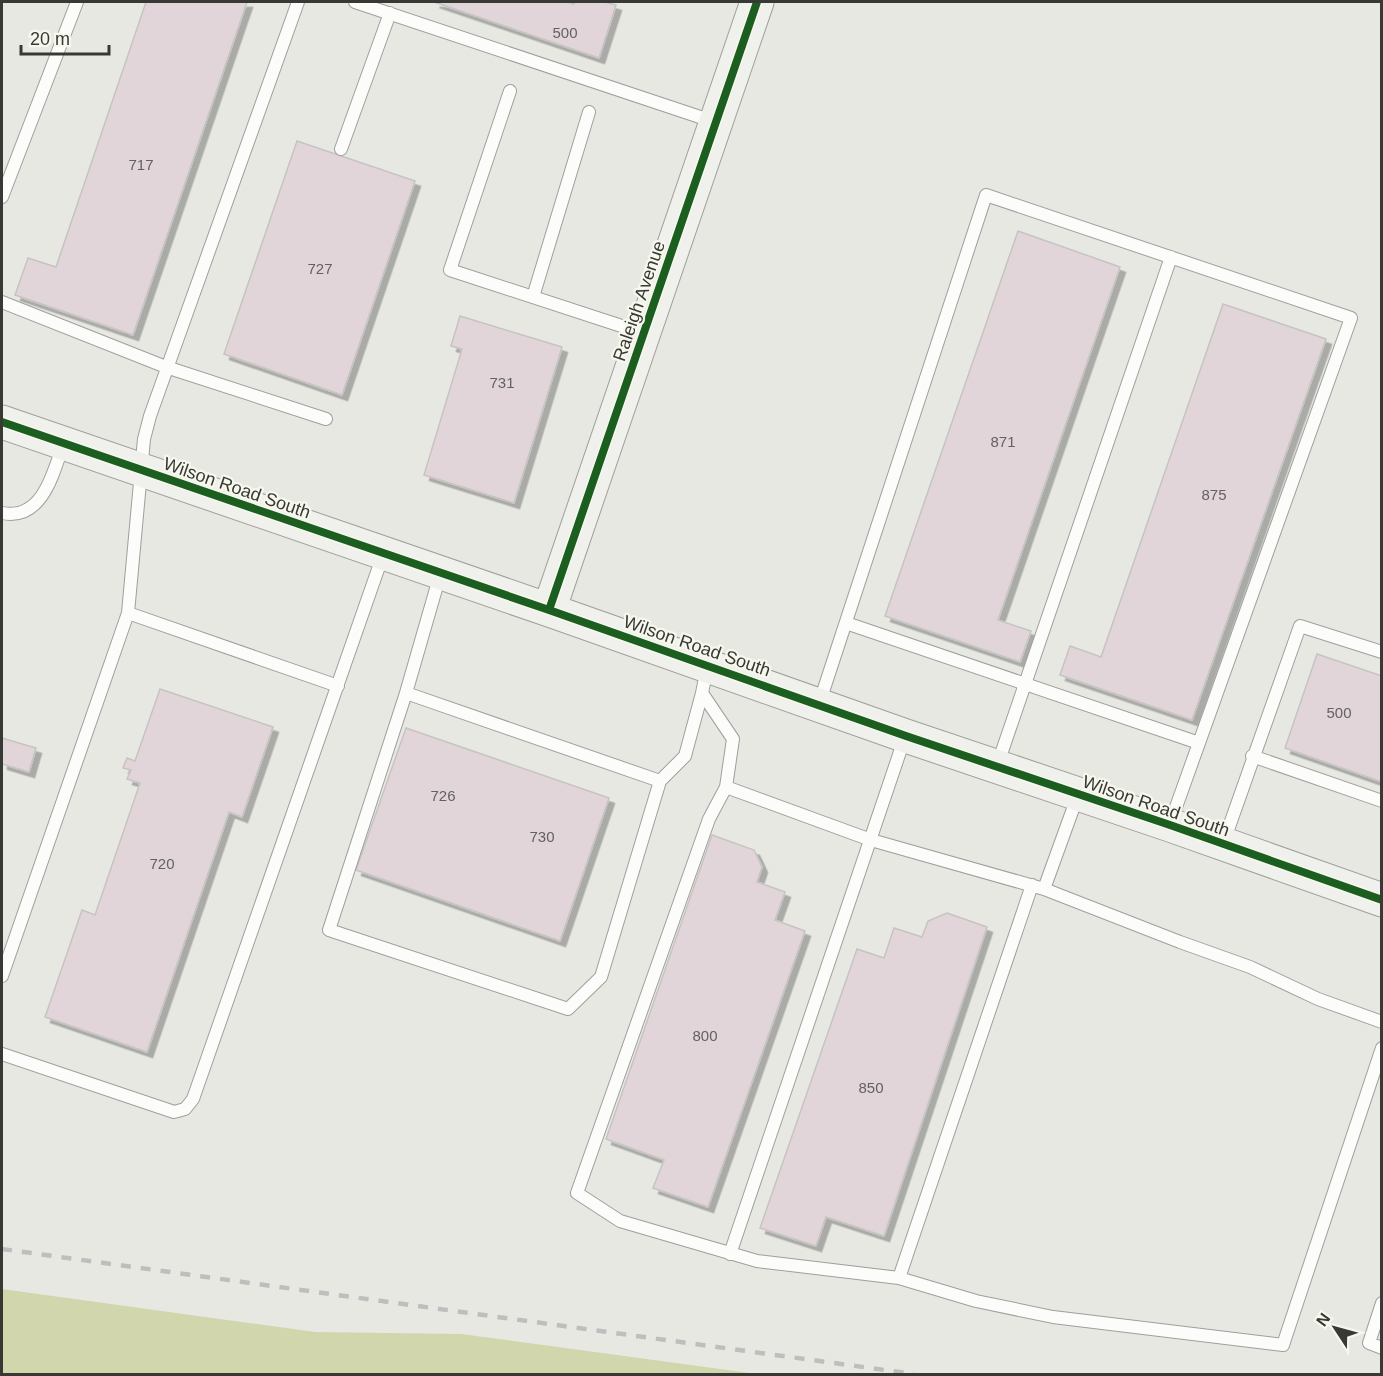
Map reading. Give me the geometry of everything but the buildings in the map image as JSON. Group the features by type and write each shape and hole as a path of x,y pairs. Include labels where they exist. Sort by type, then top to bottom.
{"street":[{"name":"Raleigh Avenue","path":"549,610 757,2"},
{"name":"Wilson Road South","path":"2,422 549,610 705,680 819,705 1382,900"}],"lane":[{"path":"2,197 76,2"},
{"path":"2,976 128,613 147,428 166,367 298,2"},
{"path":"355,2 716,122"},
{"path":"341,149 390,13"},
{"path":"510,91 450,270 644,334"},
{"path":"533,297 589,112"},
{"path":"819,705 986,195 1351,318 1170,825"},
{"path":"997,768 1171,257"},
{"path":"2,302 166,367 326,419"},
{"path":"2,513 11,515 32,506 46,493 64,444"},
{"path":"2,1054 174,1112 185,1108 193,1100 384,554"},
{"path":"441,573 406,693 329,930 568,1009 601,977 660,781 685,756 705,680"},
{"path":"128,613 338,686"},
{"path":"846,623 1199,743"},
{"path":"1222,844 1300,626 1382,652"},
{"path":"705,680 733,739 726,787 709,819 577,1193 620,1221 757,1261 899,1278 976,1301 1053,1317 1283,1345 1382,1048"},
{"path":"406,693 660,781"},
{"path":"730,1254 906,736"},
{"path":"1252,756 1382,801"},
{"path":"726,787 871,840 1044,889 1250,967 1318,999 1382,1022"},
{"path":"1044,889 1078,795"},
{"path":"899,1278 1032,885"},
{"path":"1382,1303 1369,1344 1382,1348"}],"green space":[{"path":"2,1289 315,1332 461,1334 757,1374 2,1374"}],"railway":[{"path":"2,1249 914,1374"}],"cycle path":[{"path":"549,610 757,2"},
{"path":"2,422 1382,900"}]}
